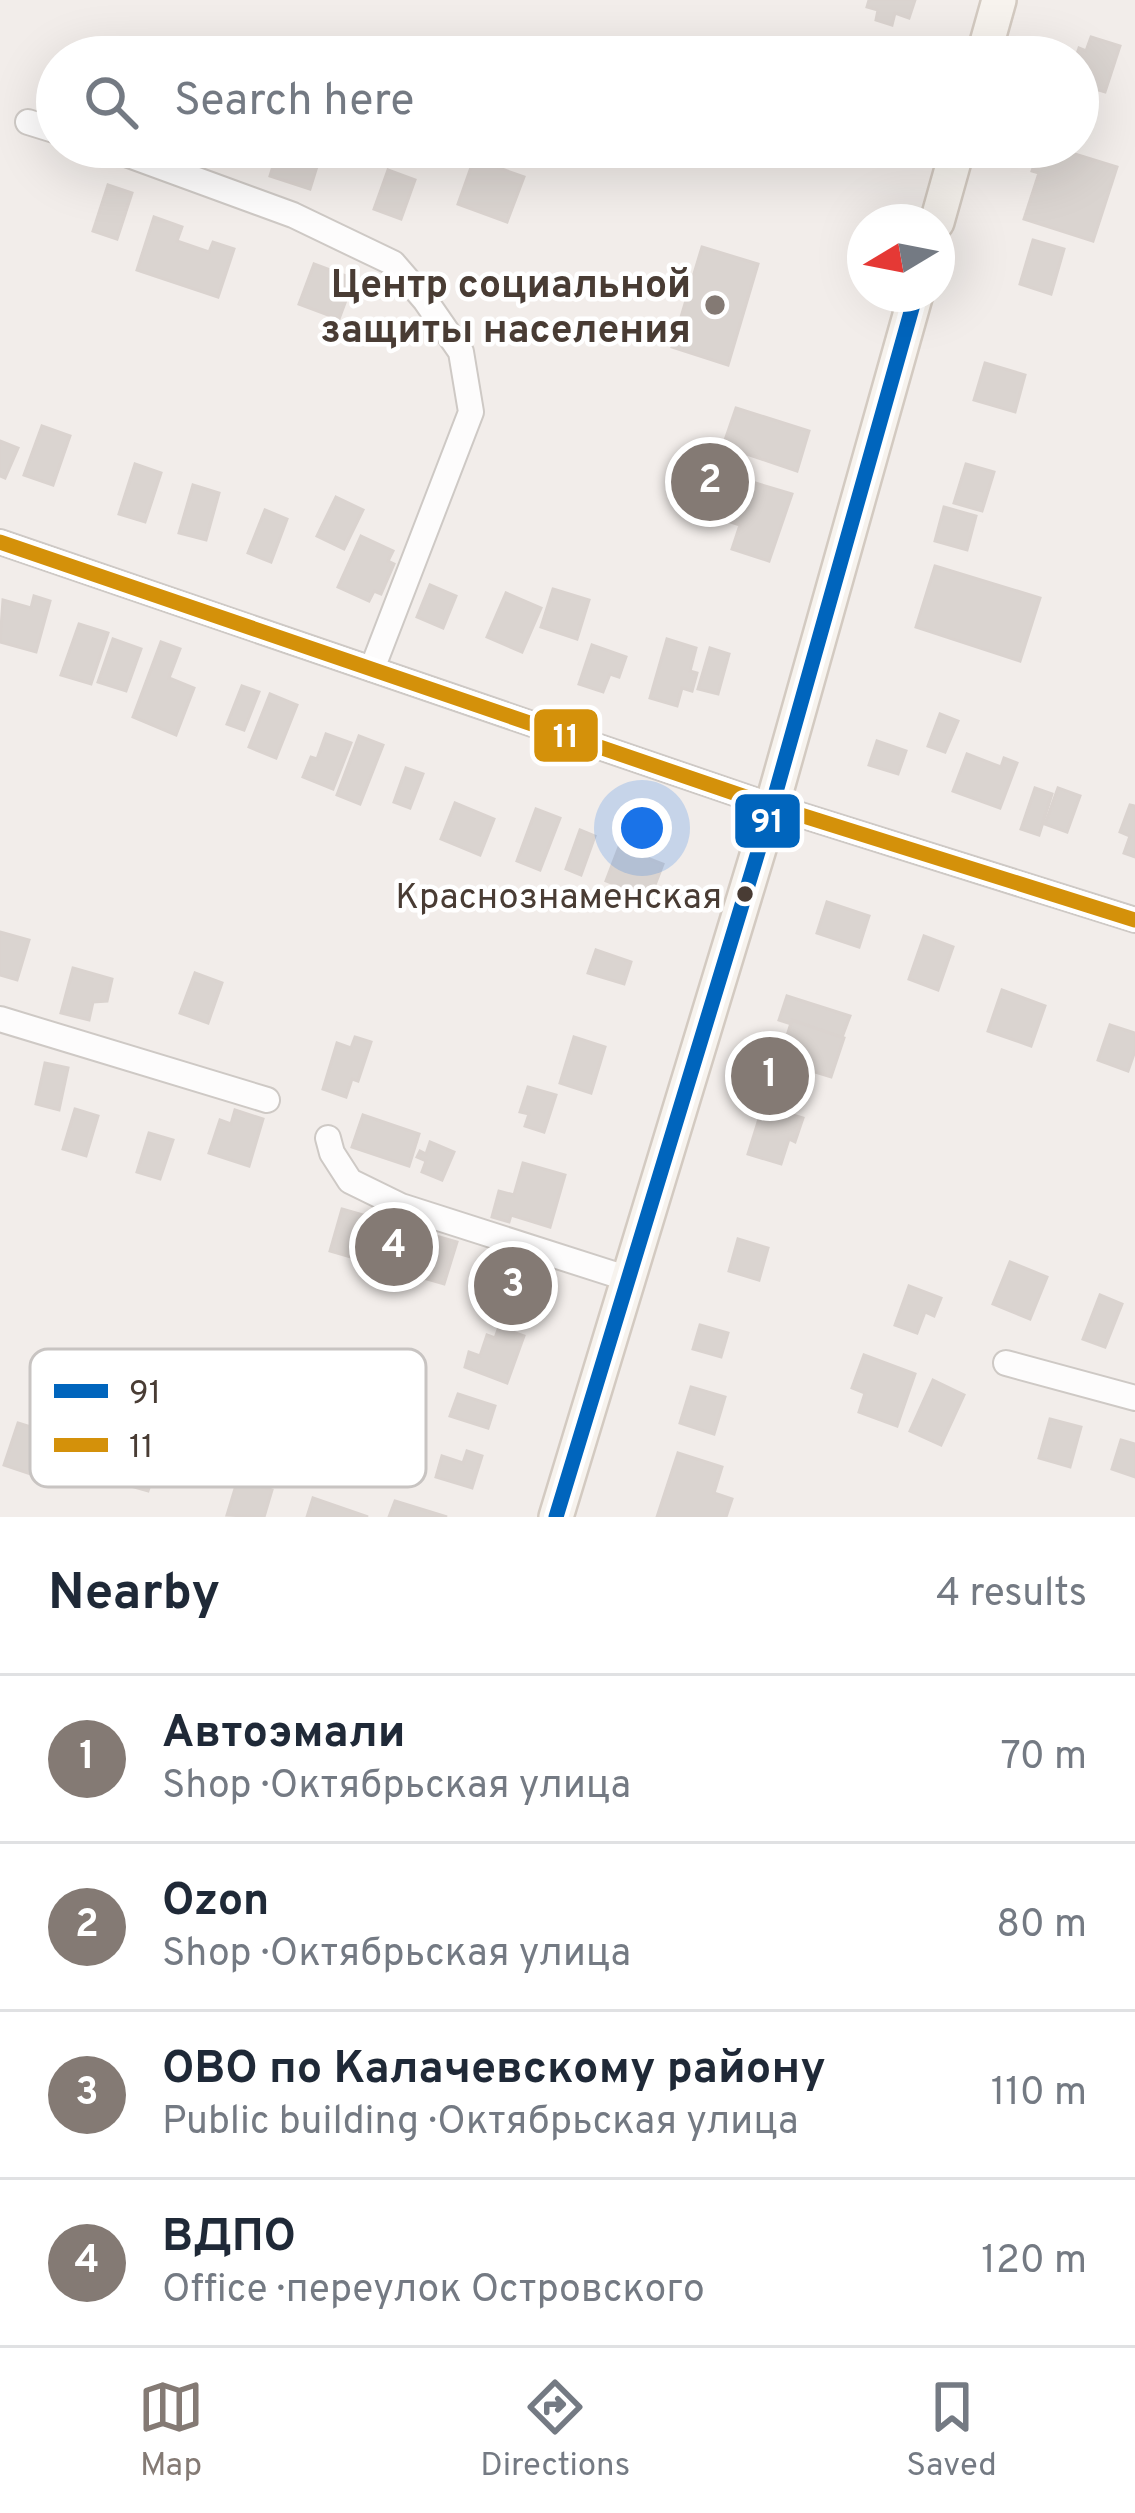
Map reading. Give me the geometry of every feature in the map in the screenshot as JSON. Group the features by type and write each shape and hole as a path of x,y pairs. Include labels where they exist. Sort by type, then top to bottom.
{"main road":[{"path":"989,36 999,0"},
{"path":"942,204 952,168"},
{"path":"556,1517 772,806 911,312"}],"street":[{"path":"28,122 36,124"},
{"path":"165,168 293,214 393,263 461,352 472,412 372,669"},
{"path":"0,542 772,806 1135,920"},
{"path":"0,1019 267,1100"},
{"path":"328,1138 350,1181 401,1206 628,1279"},
{"path":"1006,1363 1135,1398"}],"building":[{"path":"869,0 915,0 909,18 895,13 892,25 876,20 878,10 867,7"},
{"path":"1099,39 1120,46 1105,92 1099,90"},
{"path":"1099,161 1117,167 1093,241 1024,219 1039,173 1032,171 1099,168"},
{"path":"272,168 316,168 310,189 270,176"},
{"path":"471,168 499,168 524,177 507,222 458,204"},
{"path":"388,170 415,180 401,219 374,209"},
{"path":"108,185 132,193 117,239 93,231"},
{"path":"154,217 182,227 177,241 209,252 213,242 234,249 218,297 137,270"},
{"path":"1033,240 1064,249 1051,294 1020,284"},
{"name":"Центр социальной защиты населения","path":"702,247 758,264 728,365 672,347"},
{"path":"314,264 354,279 339,319 299,304"},
{"path":"985,363 1025,375 1015,412 974,400"},
{"path":"736,408 809,431 797,471 723,446"},
{"path":"42,426 70,436 53,485 24,475"},
{"path":"0,441 18,448 5,478 0,476"},
{"path":"689,463 792,494 769,561 732,549 740,525 677,505"},
{"path":"135,464 161,473 145,522 119,514"},
{"path":"966,464 994,472 982,511 954,503"},
{"path":"193,485 219,493 206,540 179,533"},
{"path":"336,497 363,510 344,549 317,536"},
{"path":"944,507 976,516 967,550 935,541"},
{"path":"265,510 287,519 271,562 248,553"},
{"path":"361,536 393,551 388,561 394,564 381,594 374,591 369,601 338,587"},
{"path":"935,566 1040,598 1020,661 916,627"},
{"path":"430,585 456,596 443,628 417,617"},
{"path":"553,589 589,600 577,639 541,627"},
{"path":"506,593 541,608 522,652 487,637"},
{"path":"34,596 50,601 36,652 0,642 3,600 31,608"},
{"path":"79,624 108,633 91,684 61,675"},
{"path":"113,639 141,649 126,691 98,682"},
{"path":"667,639 696,648 690,671 697,673 692,691 682,688 677,706 650,698"},
{"path":"161,642 180,649 169,678 194,688 176,735 133,717"},
{"path":"592,645 626,657 619,677 610,674 603,692 579,684"},
{"path":"710,648 729,654 718,694 698,689"},
{"path":"242,686 259,692 244,730 227,724"},
{"path":"270,694 297,705 276,758 249,747"},
{"path":"940,714 958,721 945,752 928,746"},
{"path":"326,734 351,743 333,789 303,777 311,757 317,759"},
{"path":"359,736 383,745 360,804 337,795"},
{"path":"877,741 906,751 898,774 869,765"},
{"path":"967,754 1001,767 1004,758 1017,763 1000,808 953,791"},
{"path":"406,768 423,774 410,808 394,802"},
{"path":"1035,788 1052,794 1039,835 1021,829"},
{"path":"1058,788 1080,796 1067,832 1045,824"},
{"path":"455,803 494,819 480,855 441,839"},
{"path":"1130,805 1135,806 1135,857 1124,853 1130,836 1120,832"},
{"path":"536,809 560,818 540,870 517,861"},
{"path":"580,830 595,836 581,875 566,869"},
{"path":"619,847 663,864 650,898 606,881"},
{"path":"827,902 869,916 859,947 817,933"},
{"path":"0,932 29,940 17,980 0,975"},
{"path":"924,936 953,947 938,990 909,979"},
{"path":"596,950 631,962 624,984 588,973"},
{"path":"73,968 112,979 107,1001 93,1002 89,1020 61,1013"},
{"path":"195,973 222,983 208,1023 180,1013"},
{"path":"1002,990 1045,1006 1031,1046 988,1031"},
{"path":"787,996 850,1016 841,1040 779,1020"},
{"path":"792,1020 844,1038 831,1077 779,1061"},
{"path":"1110,1025 1135,1033 1128,1071 1098,1060"},
{"path":"355,1037 371,1042 358,1081 352,1079 346,1097 323,1089 337,1043 351,1048"},
{"path":"574,1037 605,1047 591,1093 560,1083"},
{"path":"767,1057 811,1072 800,1103 756,1088"},
{"path":"45,1063 68,1068 59,1110 36,1104"},
{"path":"528,1087 556,1095 544,1132 525,1126 529,1114 520,1112"},
{"path":"763,1106 803,1118 781,1164 748,1154"},
{"path":"75,1109 98,1116 86,1156 63,1149"},
{"path":"235,1110 263,1119 249,1166 209,1153 220,1120 231,1124"},
{"path":"363,1115 419,1134 409,1166 352,1147"},
{"path":"149,1133 173,1140 160,1179 137,1172"},
{"path":"430,1142 454,1152 442,1180 422,1172 426,1161 417,1157 420,1151 426,1154"},
{"path":"523,1163 565,1175 550,1227 511,1215 509,1222 492,1217 499,1191 514,1195"},
{"path":"342,1209 457,1242 444,1284 330,1251"},
{"path":"738,1239 768,1248 759,1280 729,1271"},
{"path":"497,1250 528,1260 525,1270 542,1275 532,1312 483,1298"},
{"path":"1010,1262 1047,1277 1030,1319 993,1304"},
{"path":"909,1286 941,1298 934,1316 925,1312 917,1333 895,1325"},
{"path":"1100,1295 1122,1304 1105,1347 1083,1339"},
{"path":"700,1325 728,1333 721,1357 693,1349"},
{"path":"499,1327 524,1336 507,1383 465,1367 469,1352 480,1356 487,1335 495,1338"},
{"path":"864,1355 915,1374 897,1426 859,1412 865,1393 852,1388"},
{"path":"933,1380 964,1395 941,1445 910,1431"},
{"path":"691,1387 725,1397 714,1434 680,1423"},
{"path":"458,1394 495,1406 488,1428 450,1416"},
{"path":"1050,1419 1081,1427 1070,1467 1039,1458"},
{"path":"18,1423 30,1427 30,1474 4,1465"},
{"path":"1121,1440 1135,1444 1135,1477 1112,1469"},
{"path":"467,1451 482,1456 472,1488 436,1477 442,1456 463,1463"},
{"path":"678,1453 722,1467 714,1493 732,1499 726,1517 657,1517"},
{"path":"236,1487 272,1490 264,1517 227,1515"},
{"path":"313,1498 368,1517 307,1517"},
{"path":"395,1501 447,1517 389,1517"}],"transit line":[{"name":"91","path":"556,1517 772,806 911,312"},
{"name":"11","path":"0,542 772,806 1135,920"}],"place":[{"name":"Центр социальной защиты населения","path":"715,305"},
{"name":"Ozon","path":"710,482"},
{"name":"Краснознаменская","path":"745,894"},
{"name":"Автоэмали","path":"770,1076"},
{"name":"ВДПО","path":"394,1247"},
{"name":"ОВО по Калачевскому району","path":"513,1286"}]}
